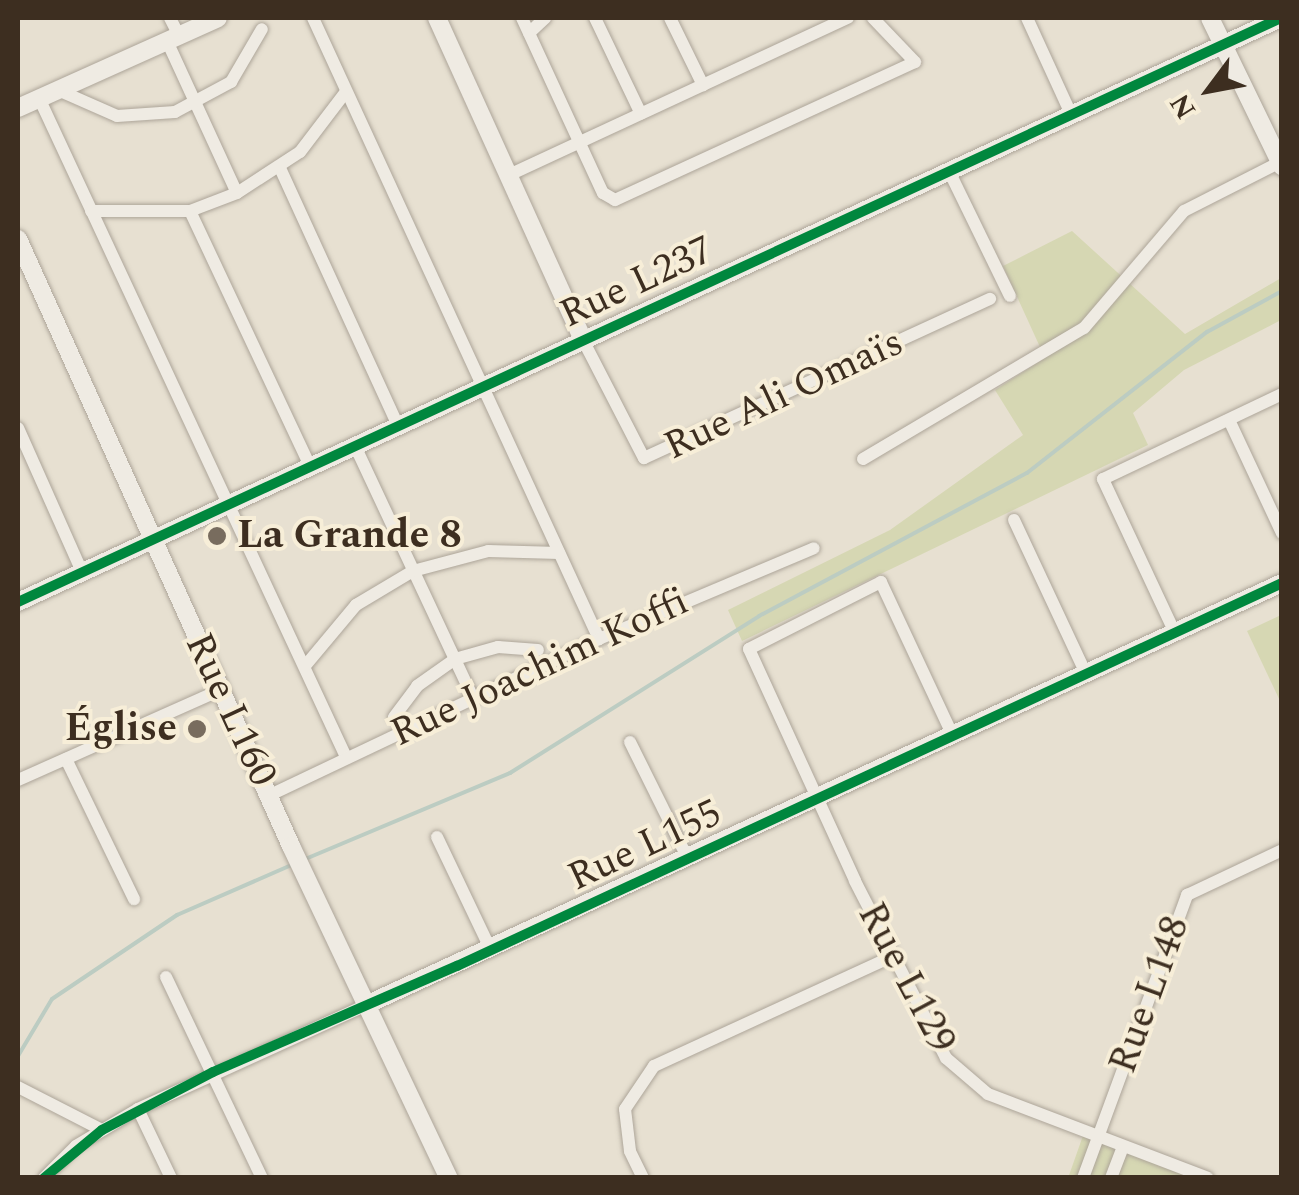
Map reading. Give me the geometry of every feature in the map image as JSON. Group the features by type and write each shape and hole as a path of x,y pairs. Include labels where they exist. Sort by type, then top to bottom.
{"street":[{"path":"170,18 196,106 237,194"},
{"path":"18,108 218,18"},
{"path":"313,18 599,639"},
{"path":"437,18 584,340"},
{"path":"522,18 603,193 615,200 914,62 873,18"},
{"path":"528,33 545,18"},
{"path":"596,18 641,114"},
{"path":"670,18 703,85"},
{"path":"508,175 848,18"},
{"path":"1027,18 1071,114"},
{"path":"863,459 1084,328 1184,211 1281,163 1210,18"},
{"name":"Rue L237","path":"18,602 1281,18"},
{"path":"58,90 130,118 196,106 246,66 262,29"},
{"path":"91,211 190,211 237,194 280,168 318,132 346,93"},
{"path":"39,98 346,757"},
{"path":"280,168 399,428"},
{"path":"948,171 1010,296"},
{"path":"190,211 311,468"},
{"name":"Rue L160","path":"18,239 220,690 449,1178"},
{"name":"Rue Ali Omaïs","path":"584,340 644,458 990,299"},
{"path":"1174,633 1103,479 1282,394"},
{"path":"1229,420 1282,534"},
{"path":"18,428 82,572"},
{"path":"356,448 473,698"},
{"path":"1014,520 1086,674"},
{"name":"Rue Joachim Koffi","path":"270,795 599,639 814,548"},
{"path":"304,666 356,605 413,570 488,552 559,553"},
{"name":"Rue L129","path":"953,736 881,582 749,649 931,1038 961,1076 988,1094 1208,1178"},
{"name":"Rue L155","path":"44,1178 102,1130 213,1072 688,860 1282,583"},
{"path":"394,717 417,686 455,660 498,647 538,650"},
{"path":"18,780 220,690"},
{"path":"630,742 688,860"},
{"path":"66,759 134,900"},
{"path":"437,837 491,950"},
{"name":"Rue L148","path":"1083,1178 1187,896 1282,850"},
{"path":"643,1178 630,1151 625,1109 654,1066 893,956"},
{"path":"166,977 262,1178"},
{"path":"18,1087 102,1130"},
{"path":"138,1109 171,1178"},
{"path":"1111,1178 1123,1146"}],"green space":[{"path":"1072,231 1185,334 1281,278 1281,320 1184,370 1133,413 1148,445 742,641 728,610 890,530 1023,435 995,390 1045,358 1003,266"},
{"path":"1281,615 1281,703 1247,631"},
{"path":"1085,1130 1196,1178 1068,1178"}],"waterway":[{"path":"303,860 510,773 759,616 1027,473 1207,332 1282,291"},
{"path":"18,1056 52,999 177,915 294,864"}],"cycle path":[{"path":"18,602 1281,18"},
{"path":"44,1178 102,1130 213,1072 457,966 1282,583"}],"place":[{"name":"La Grande 8","path":"217,536"},
{"name":"Église","path":"197,729"}]}
